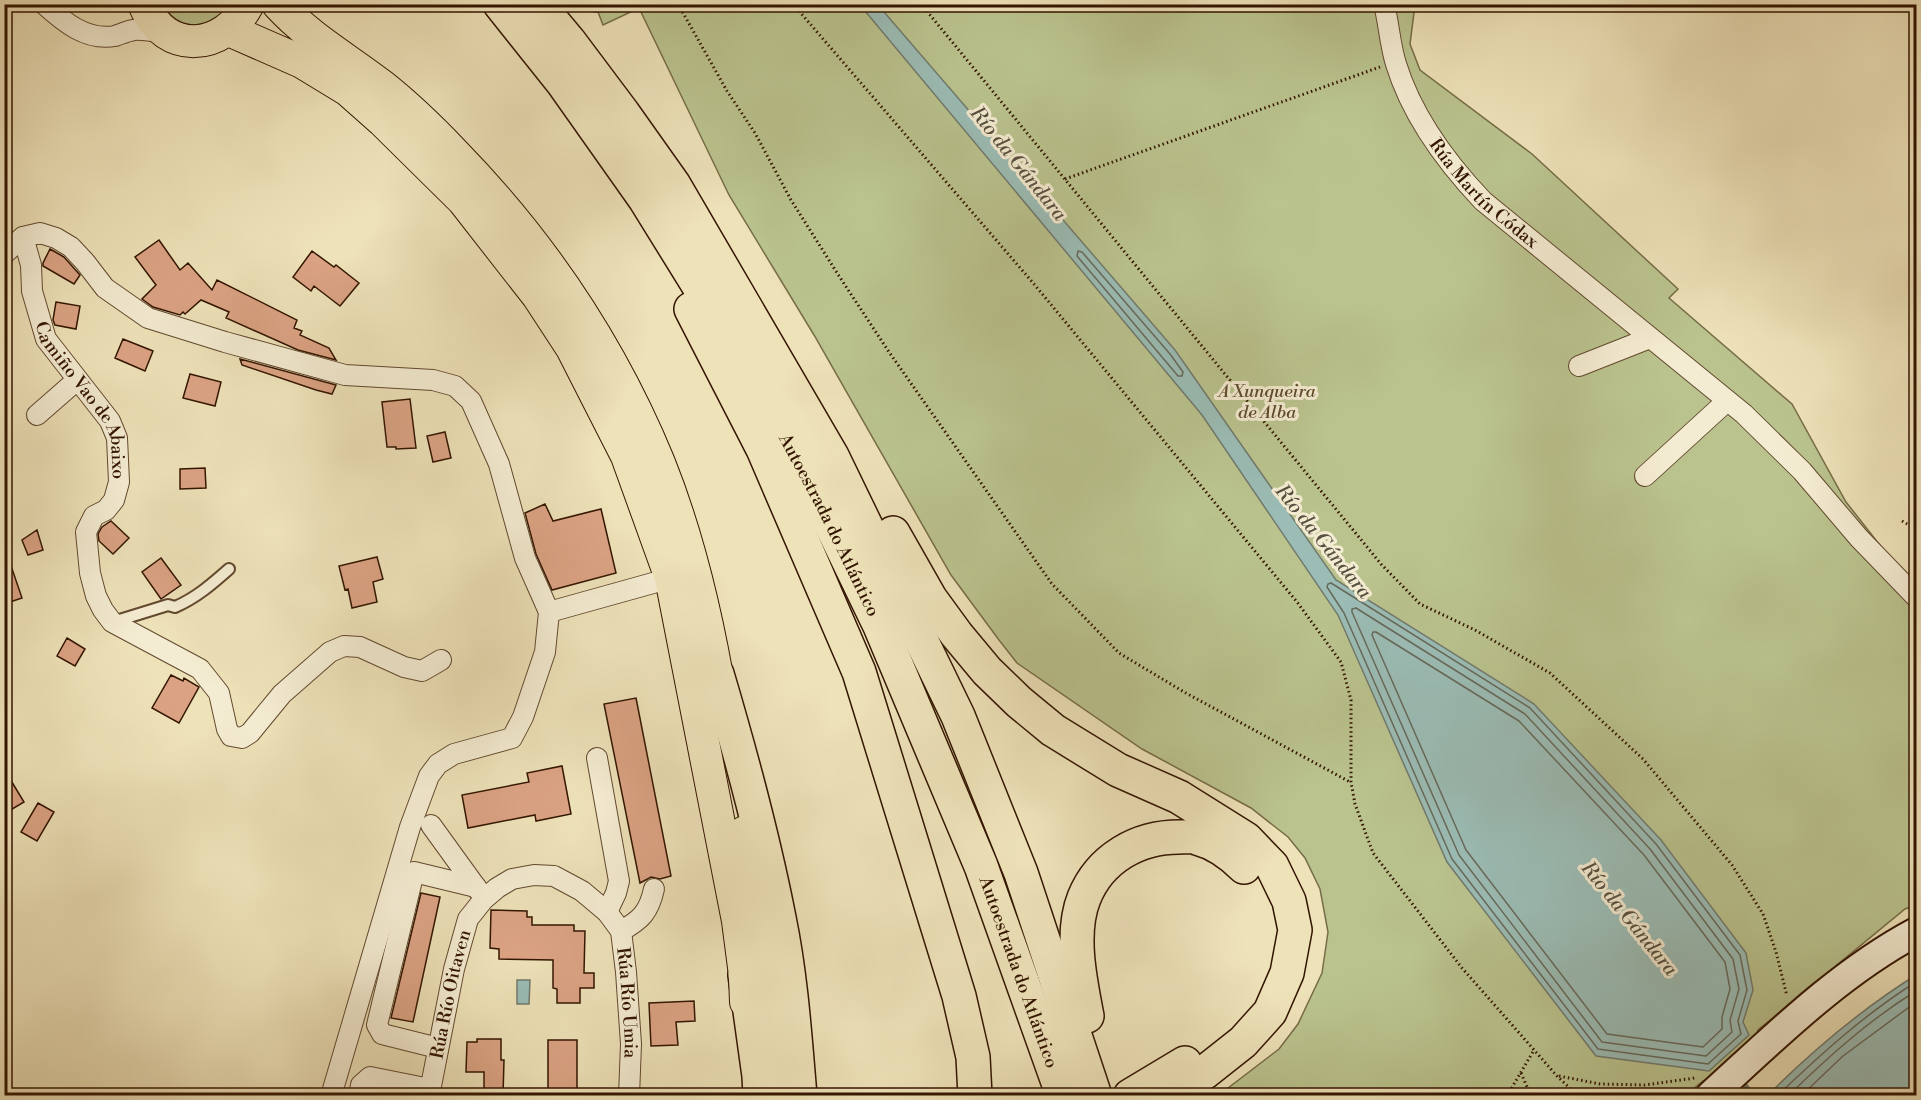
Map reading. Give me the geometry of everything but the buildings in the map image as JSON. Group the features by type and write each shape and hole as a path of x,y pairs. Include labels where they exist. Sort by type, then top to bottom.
{"highway":[{"name":"Autoestrada do Atlántico","path":"500,4 590,120 645,199 736,346 822,506 880,626 981,866 1063,1095"},
{"name":"Autoestrada do Atlántico","path":"538,4 603,86 674,185 832,456 958,716 1021,873 1095,1095"},
{"path":"590,120 642,214 763,449 859,672 959,996 973,1057 975,1095"},
{"path":"674,185 720,234 930,598 987,671 1053,730 1118,770 1179,797 1246,839 1272,866 1289,901 1295,930 1287,973 1270,1012 1243,1042 1172,1086 1130,1095"},
{"path":"717,674 748,780 780,920 793,1017 800,1095"},
{"path":"1110,1095 1090,1034 1078,973 1077,933 1084,898 1102,869 1116,856 1144,841 1167,837 1195,837 1231,855 1249,871 1258,886 1268,906 1271,929 1269,968 1257,993 1237,1019 1172,1086"},
{"path":"745,975 760,1095"}],"main road":[{"path":"142,4 156,25 167,33 182,40 199,41 214,38 229,30 240,19 248,4"},
{"path":"278,4 302,27 384,87 451,150 490,192 551,267 589,323 658,463 678,517 717,674 761,916 774,1020 778,1095"},
{"path":"229,30 302,62 348,90 463,200 538,296 572,348 627,456 671,578 738,921 745,975 749,1095"},
{"path":"1708,1087 1764,1047 1838,984 1872,959 1917,932"}],"street":[{"path":"44,4 65,23 94,35 114,36 135,30 167,33"},
{"path":"83,32 118,26 131,18 142,4"},
{"name":"Rúa Martín Códax","path":"1384,4 1395,62 1403,84 1433,140 1459,176 1483,201 1727,401 1802,471 1859,538 1917,597"},
{"path":"4,254 22,237 40,233 64,243 85,262 105,288 148,318 345,375 433,380 455,386 471,401 499,465 525,558 549,612 545,652 523,717 512,738 454,754 438,764 429,776 410,827 331,1095"},
{"name":"Camiño Vao de Abaixo","path":"22,237 31,265 32,291 46,339 110,422 117,438 119,482 114,500 106,510 94,516 86,531 90,573 96,596 112,622"},
{"path":"1579,366 1650,338"},
{"path":"37,415 77,380"},
{"path":"1645,476 1727,401"},
{"path":"549,612 671,578"},
{"path":"112,622 200,669 219,693 226,729 231,736 242,738 250,733 282,694 330,652 344,646 360,647 404,667 422,671 441,660"},
{"path":"597,758 619,881 607,912"},
{"path":"431,825 480,893"},
{"path":"438,1048 382,1034 376,1025 414,872 480,893"},
{"name":"Rúa Río Umia","path":"480,893 512,879 534,875 555,876 582,891 607,912 621,931 626,972 631,1044 629,1095"},
{"path":"621,931 637,922 650,905 654,889"},
{"name":"Rúa Río Oitaven","path":"429,1092 463,935 480,893"},
{"path":"359,1095 361,1085 370,1077 406,1090 429,1092"}],"lane":[{"path":"112,622 168,605 175,607 212,584 229,569"}],"path":[{"path":"678,4 791,200 839,276 889,352 1052,585 1119,653 1184,692 1351,782"},
{"path":"793,4 1049,303 1298,602 1341,662 1351,700 1351,782 1355,804 1373,853 1462,968 1557,1076 1578,1095"},
{"path":"921,4 1381,564 1420,603 1475,630 1550,673 1644,759 1732,865 1763,914 1776,952 1789,1003"},
{"path":"1065,179 1395,62"},
{"path":"1902,522 1917,529"},
{"path":"1508,1095 1534,1050"},
{"path":"1521,1073 1531,1095"},
{"path":"1557,1076 1600,1084 1708,1087"}],"green space":[{"path":"164,5 230,5 216,19 197,25 178,20"},
{"name":"A Xunqueira de Alba","path":"593,5 1415,5 1410,44 1420,70 1532,154 1678,289 1669,298 1792,404 1846,502 1890,558 1916,585 1916,905 1905,909 1758,1030 1756,1038 1713,1077 1703,1081 1686,1095 1219,1095 1279,1049 1298,1024 1322,973 1328,932 1320,889 1305,858 1288,837 1251,808 1142,749 1017,663 951,575 814,335 729,195 639,8 603,25 598,12 594,12"}],"water":[{"path":"860,5 878,5 1175,350 1336,580 1534,704 1661,840 1746,953 1753,990 1743,1022 1749,1035 1709,1071 1596,1056 1447,862 1338,615 1202,415"},
{"path":"1916,975 1916,1095 1768,1095 1839,1031"},
{"path":"517,980 530,980 529,1004 517,1004"}],"waterway":[{"name":"Río da Gándara","path":"1740,1079 1754,1096"}]}
